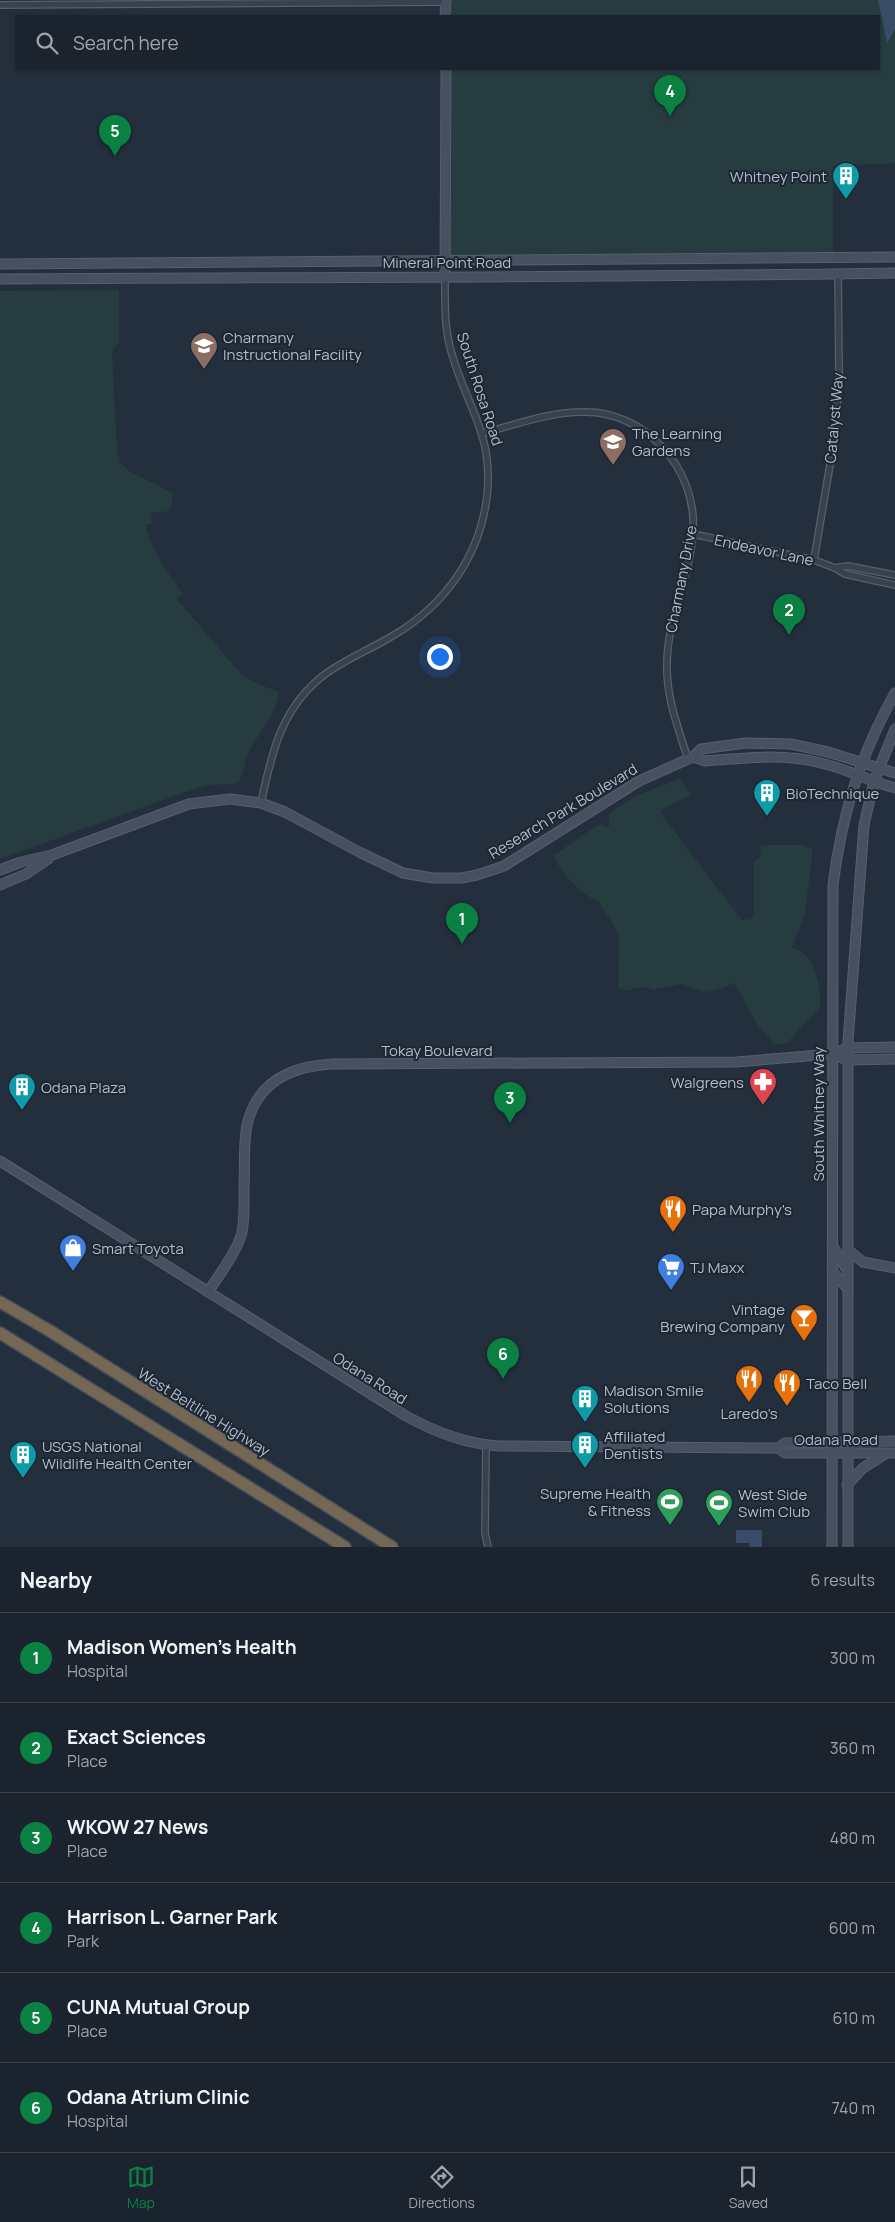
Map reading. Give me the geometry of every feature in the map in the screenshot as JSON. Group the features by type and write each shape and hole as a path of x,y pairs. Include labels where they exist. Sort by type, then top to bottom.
{"highway":[{"name":"West Beltline Highway","path":"0,1302 50,1331 392,1547"},
{"path":"0,1333 345,1547"}],"main road":[{"path":"445,15 446,1"},
{"name":"South Rosa Road","path":"445,276 446,70"},
{"name":"Mineral Point Road","path":"0,264 895,257"},
{"name":"Mineral Point Road","path":"0,279 445,276 698,277 895,273"},
{"name":"South Whitney Way","path":"832,1547 833,886 842,828 858,775 878,725 895,693"},
{"name":"South Whitney Way","path":"848,1547 848,1048 862,842 874,781 895,729"},
{"name":"Research Park Boulevard","path":"0,870 21,862 52,856 189,804 230,799 261,803 300,819 361,853 403,873 433,878 462,878 504,866 639,781 691,758 701,749 765,743 810,747 895,773"},
{"path":"691,758 705,761 794,759 821,763 895,788"},
{"name":"Research Park Boulevard","path":"0,885 26,874 52,856"},
{"name":"Tokay Boulevard","path":"208,1292 227,1263 241,1236 247,1125 256,1101 273,1082 290,1071 312,1065 333,1064 682,1064 736,1062 832,1054 848,1048 895,1047"},
{"name":"Tokay Boulevard","path":"832,1054 848,1060 895,1059"},
{"name":"Odana Road","path":"0,1161 406,1416 427,1428 455,1438 486,1445 778,1448 785,1453 891,1453"},
{"path":"832,1244 848,1272"},
{"path":"848,1250 863,1262 895,1268"},
{"path":"832,1270 848,1289"},
{"name":"Odana Road","path":"778,1448 785,1443 895,1441"},
{"path":"847,1485 863,1468 891,1453"}],"street":[{"path":"0,5 446,1"},
{"name":"Catalyst Way","path":"814,560 836,429 839,371 838,274"},
{"name":"South Rosa Road","path":"261,803 271,753 278,734 288,716 304,696 319,679 423,616 446,592 466,564 478,536 487,498 488,469 483,434 456,367 448,341 445,276"},
{"name":"Charmany Drive","path":"483,434 574,412 607,414 627,421 657,441 666,450 679,470 690,496 693,534 670,634 667,662 670,698 691,758"},
{"name":"Endeavor Lane","path":"693,534 814,560 845,574 895,585"},
{"name":"Endeavor Lane","path":"835,568 848,566 895,575"},
{"path":"486,1445 485,1533 488,1547"}],"green space":[{"path":"446,0 895,0 895,163 833,166 833,258 445,260 446,70 880,70 880,15 445,15"},
{"path":"119,290 119,344 112,353 117,450 121,464 132,473 173,493 170,511 151,513 152,523 146,525 148,534 161,561 183,594 177,599 241,674 258,684 279,692 271,717 248,754 240,780 234,784 209,785 188,791 0,859 0,291"},
{"path":"680,779 691,795 661,810 661,814 742,920 751,919 754,916 754,862 760,858 761,845 803,845 813,849 805,914 792,947 800,951 811,962 820,989 821,1002 820,1007 787,1043 775,1045 757,1024 734,983 717,990 705,992 681,984 654,990 645,987 629,991 618,988 619,938 616,929 599,902 585,894 573,883 553,856 599,825 602,824 606,827 610,825 609,815 623,804 653,789"}],"water":[{"path":"878,0 895,0 895,30 887,43"},
{"path":"736,1530 762,1530 762,1547 750,1547 749,1543 736,1543"}],"place":[{"name":"Harrison L. Garner Park","path":"670,116"},
{"name":"CUNA Mutual Group","path":"115,156"},
{"name":"Whitney Point","path":"846,200"},
{"name":"Charmany Instructional Facility","path":"204,370"},
{"name":"The Learning Gardens","path":"613,466"},
{"name":"Exact Sciences","path":"789,635"},
{"name":"BioTechnique","path":"767,817"},
{"name":"Madison Women's Health","path":"462,944"},
{"name":"Walgreens","path":"763,1106"},
{"name":"Odana Plaza","path":"22,1111"},
{"name":"WKOW 27 News","path":"510,1123"},
{"name":"Papa Murphy's","path":"673,1233"},
{"name":"Smart Toyota","path":"73,1272"},
{"name":"TJ Maxx","path":"671,1291"},
{"name":"Vintage Brewing Company","path":"804,1342"},
{"name":"Odana Atrium Clinic","path":"503,1379"},
{"name":"Laredo's","path":"749,1403"},
{"name":"Taco Bell","path":"787,1407"},
{"name":"Madison Smile Solutions","path":"585,1423"},
{"name":"Affiliated Dentists","path":"585,1469"},
{"name":"USGS National Wildlife Health Center","path":"23,1479"},
{"name":"Supreme Health & Fitness","path":"670,1526"},
{"name":"West Side Swim Club","path":"719,1527"}]}
